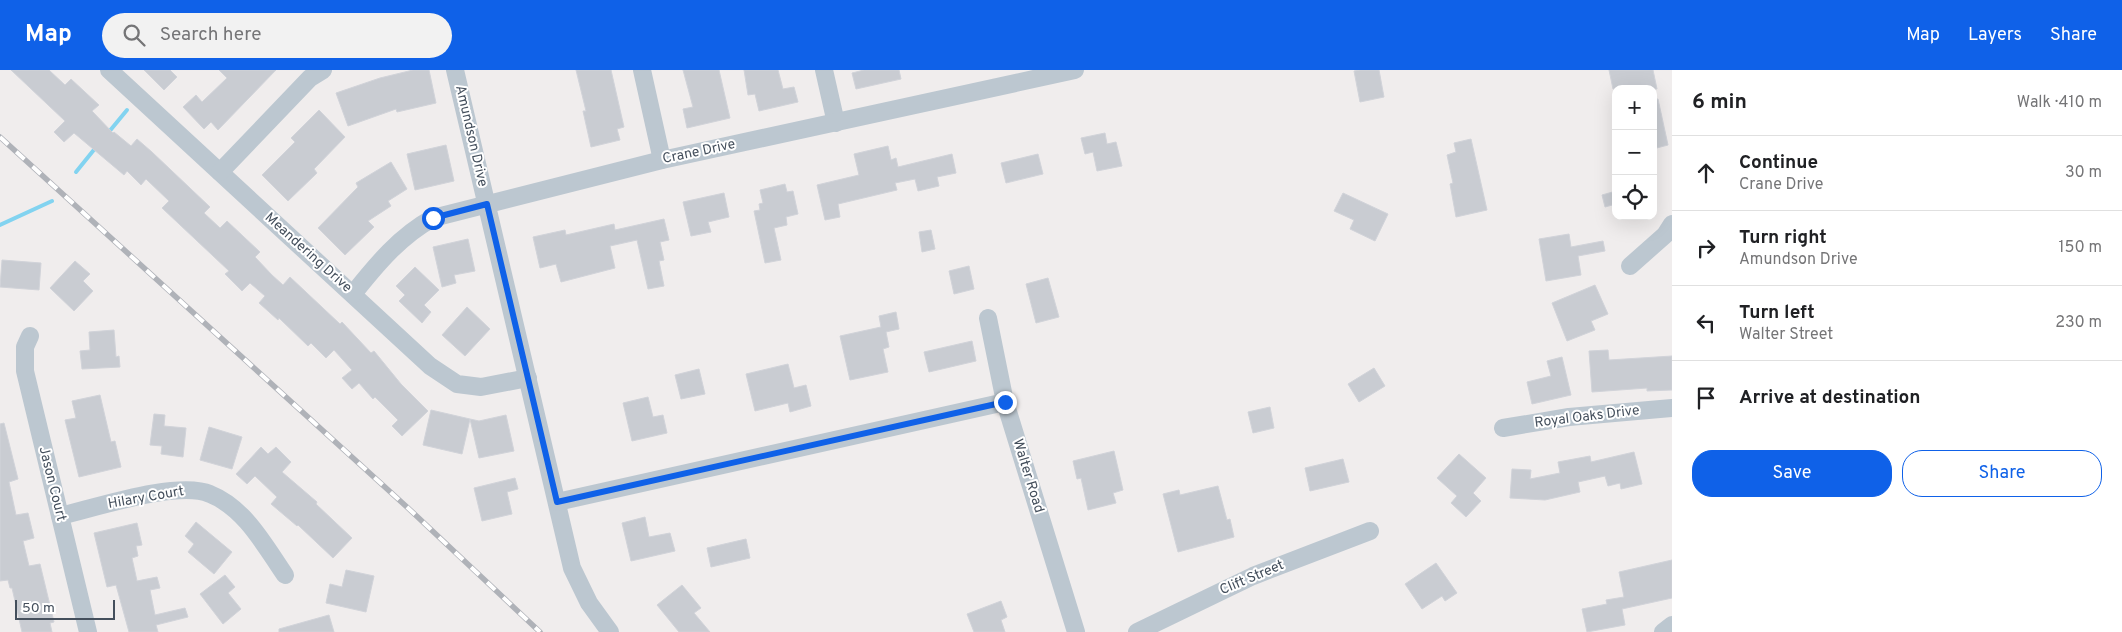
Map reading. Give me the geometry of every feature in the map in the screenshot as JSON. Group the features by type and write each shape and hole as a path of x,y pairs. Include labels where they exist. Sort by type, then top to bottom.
{"street":[{"name":"Meandering Drive","path":"109,70 430,366 456,384 481,387 528,378"},
{"path":"220,172 310,78 323,70"},
{"name":"Amundson Drive","path":"455,70 572,568 589,603 610,632"},
{"path":"642,70 662,160"},
{"path":"824,70 836,123"},
{"name":"Crane Drive","path":"353,294 400,240 418,226 433,218 662,160 1075,70"},
{"path":"1630,266 1665,235 1672,224"},
{"name":"Walter Road","path":"988,318 1005,402 1076,632"},
{"name":"Jason Court","path":"30,336 25,347 25,371 88,632"},
{"path":"557,502 1005,402"},
{"name":"Royal Oaks Drive","path":"1503,428 1569,417 1672,408"},
{"name":"Hilary Court","path":"60,516 164,493 197,490 210,494 237,512 253,529 285,575"},
{"name":"Clift Street","path":"1137,632 1253,576 1370,531"},
{"path":"1663,632 1672,625"}],"building":[{"path":"11,70 49,70 65,85 71,79 99,105 92,111 113,133 131,146 137,139 152,152 210,207 204,213 220,228 227,221 260,252 255,257 283,285 290,277 340,324 342,322 371,353 374,351 401,384 428,411 402,436 392,426 398,420 375,397 373,399 359,383 352,389 342,378 352,370 334,350 326,358 311,343 308,346 279,318 278,320 259,303 265,296 250,283 242,291 225,274 229,271 162,208 169,201 146,179 141,185 127,171 124,175 74,133 64,142 54,132 65,121"},
{"path":"144,70 170,70 177,77 164,90"},
{"path":"219,70 276,70 218,130 211,122 204,129 183,107 196,95 202,102 227,78"},
{"path":"413,70 429,70 436,103 397,112 396,109 348,126 336,93 380,78"},
{"path":"576,70 611,70 624,127 617,129 620,140 591,147 583,111 586,111"},
{"path":"683,70 719,70 730,118 687,128 683,109 693,107"},
{"path":"744,70 778,70 783,89 794,87 798,102 759,111 755,94 748,95"},
{"path":"864,70 899,70 901,79 856,89 852,73"},
{"path":"1379,70 1384,97 1360,102 1354,71"},
{"path":"1609,70 1653,70 1656,85 1612,85"},
{"path":"1657,99 1658,99 1668,145 1657,148"},
{"path":"319,110 345,137 314,169 317,173 288,201 262,175 295,142 291,138"},
{"path":"1105,133 1107,144 1116,142 1122,166 1097,171 1093,152 1085,154 1081,138"},
{"path":"1471,139 1487,210 1456,217 1450,184 1453,183 1447,155 1456,152 1454,143"},
{"path":"446,145 454,181 415,190 407,154"},
{"path":"888,146 891,160 896,158 898,167 952,154 956,173 937,177 939,186 918,191 915,179 895,183 897,190 838,204 840,217 825,220 817,185 859,175 854,154"},
{"path":"1038,154 1043,174 1006,183 1001,163"},
{"path":"391,162 407,189 388,201 391,206 368,221 374,227 345,255 318,228 358,187 356,183"},
{"path":"785,184 787,192 793,191 798,214 786,217 787,225 774,228 781,260 765,263 754,211 760,210 759,204 763,203 760,190"},
{"path":"1612,192 1612,205 1605,207 1602,195"},
{"path":"724,193 729,217 708,222 711,232 691,236 683,202"},
{"path":"1343,193 1388,214 1375,241 1350,229 1354,220 1334,211"},
{"path":"664,219 669,240 660,242 664,260 659,261 664,286 648,289 637,240 610,246 615,268 561,282 556,264 540,268 533,237 565,230 566,235 614,224 615,230"},
{"path":"931,230 935,249 922,252 919,232"},
{"path":"1569,234 1571,247 1603,241 1605,251 1578,256 1581,275 1546,281 1539,239"},
{"path":"468,239 475,271 454,275 456,283 442,287 433,247"},
{"path":"2,260 41,263 39,290 0,287"},
{"path":"75,261 90,274 83,281 93,291 74,311 50,288"},
{"path":"969,266 974,289 954,294 949,271"},
{"path":"415,267 439,290 424,305 431,312 422,323 399,301 405,295 396,286"},
{"path":"1048,278 1059,317 1036,323 1026,284"},
{"path":"1595,285 1608,314 1591,321 1595,330 1567,341 1552,303"},
{"path":"467,307 490,329 465,356 442,335"},
{"path":"896,312 899,329 886,332 889,347 883,349 888,372 850,380 840,336 881,327 879,316"},
{"path":"114,330 116,357 119,356 120,367 82,369 80,351 90,350 89,332"},
{"path":"972,341 976,361 929,372 924,352"},
{"path":"1608,350 1609,360 1672,356 1672,390 1647,391 1647,388 1592,392 1589,351"},
{"path":"1562,357 1571,395 1532,404 1527,382 1551,376 1547,361"},
{"path":"788,364 794,388 806,385 811,406 790,412 788,403 755,411 746,374"},
{"path":"1374,368 1385,386 1359,402 1348,384"},
{"path":"699,369 705,394 681,399 675,375"},
{"path":"100,395 111,442 115,441 121,467 79,477 65,420 76,418 72,401"},
{"path":"648,397 653,417 663,415 667,433 632,441 623,403"},
{"path":"1270,407 1274,428 1253,433 1248,412"},
{"path":"431,410 470,419 462,454 423,445"},
{"path":"154,414 165,415 164,426 186,428 183,457 161,454 162,446 150,445"},
{"path":"506,415 514,451 479,458 470,419 479,421"},
{"path":"4,423 18,479 9,482 16,515 28,513 34,538 23,541 29,566 40,564 54,622 50,623 52,632 22,632 12,588 10,588 8,580 0,581 0,424"},
{"path":"209,427 242,437 232,469 200,460"},
{"path":"261,447 268,454 276,447 291,462 282,472 317,502 316,504 352,538 333,558 298,525 271,504 277,497 255,476 247,484 236,474"},
{"path":"1114,451 1123,490 1113,493 1116,503 1088,510 1081,478 1077,479 1073,461"},
{"path":"1634,452 1642,484 1621,489 1620,483 1608,486 1605,476 1578,482 1580,492 1545,500 1510,498 1512,469 1531,470 1530,479 1560,473 1558,462 1590,456 1591,462"},
{"path":"1459,454 1486,478 1473,493 1481,501 1466,517 1451,503 1457,496 1437,478"},
{"path":"1343,459 1349,482 1310,491 1305,468"},
{"path":"515,478 518,489 507,492 512,514 482,521 474,488"},
{"path":"1218,486 1227,520 1230,519 1234,537 1178,552 1163,494 1179,490 1180,495"},
{"path":"645,517 649,537 670,533 675,551 631,561 622,523"},
{"path":"196,522 232,552 214,574 188,552 194,544 185,536"},
{"path":"137,523 142,545 136,546 138,556 132,558 137,581 157,577 160,588 150,590 155,615 185,608 188,617 156,625 158,632 129,632 116,585 107,587 94,533"},
{"path":"746,539 750,558 711,567 707,548"},
{"path":"1672,560 1672,598 1622,609 1625,625 1587,632 1582,609 1607,604 1606,600 1624,597 1619,572"},
{"path":"1436,563 1457,593 1445,601 1442,596 1422,609 1405,584"},
{"path":"346,570 374,576 366,612 326,603 330,584 342,587"},
{"path":"225,575 235,587 228,593 241,609 223,624 200,594"},
{"path":"682,585 701,608 694,613 710,632 679,632 657,605"},
{"path":"1001,601 1007,617 1001,620 1005,632 974,632 967,614"},
{"path":"329,615 334,632 279,632 279,629"}],"waterway":[{"path":"108,133 127,110"},
{"path":"76,172 97,146"},
{"path":"0,225 52,201"}],"railway":[{"path":"0,137 408,508 540,632"}],"route":[{"path":"433,218 487,204 557,502 1005,402"}]}
